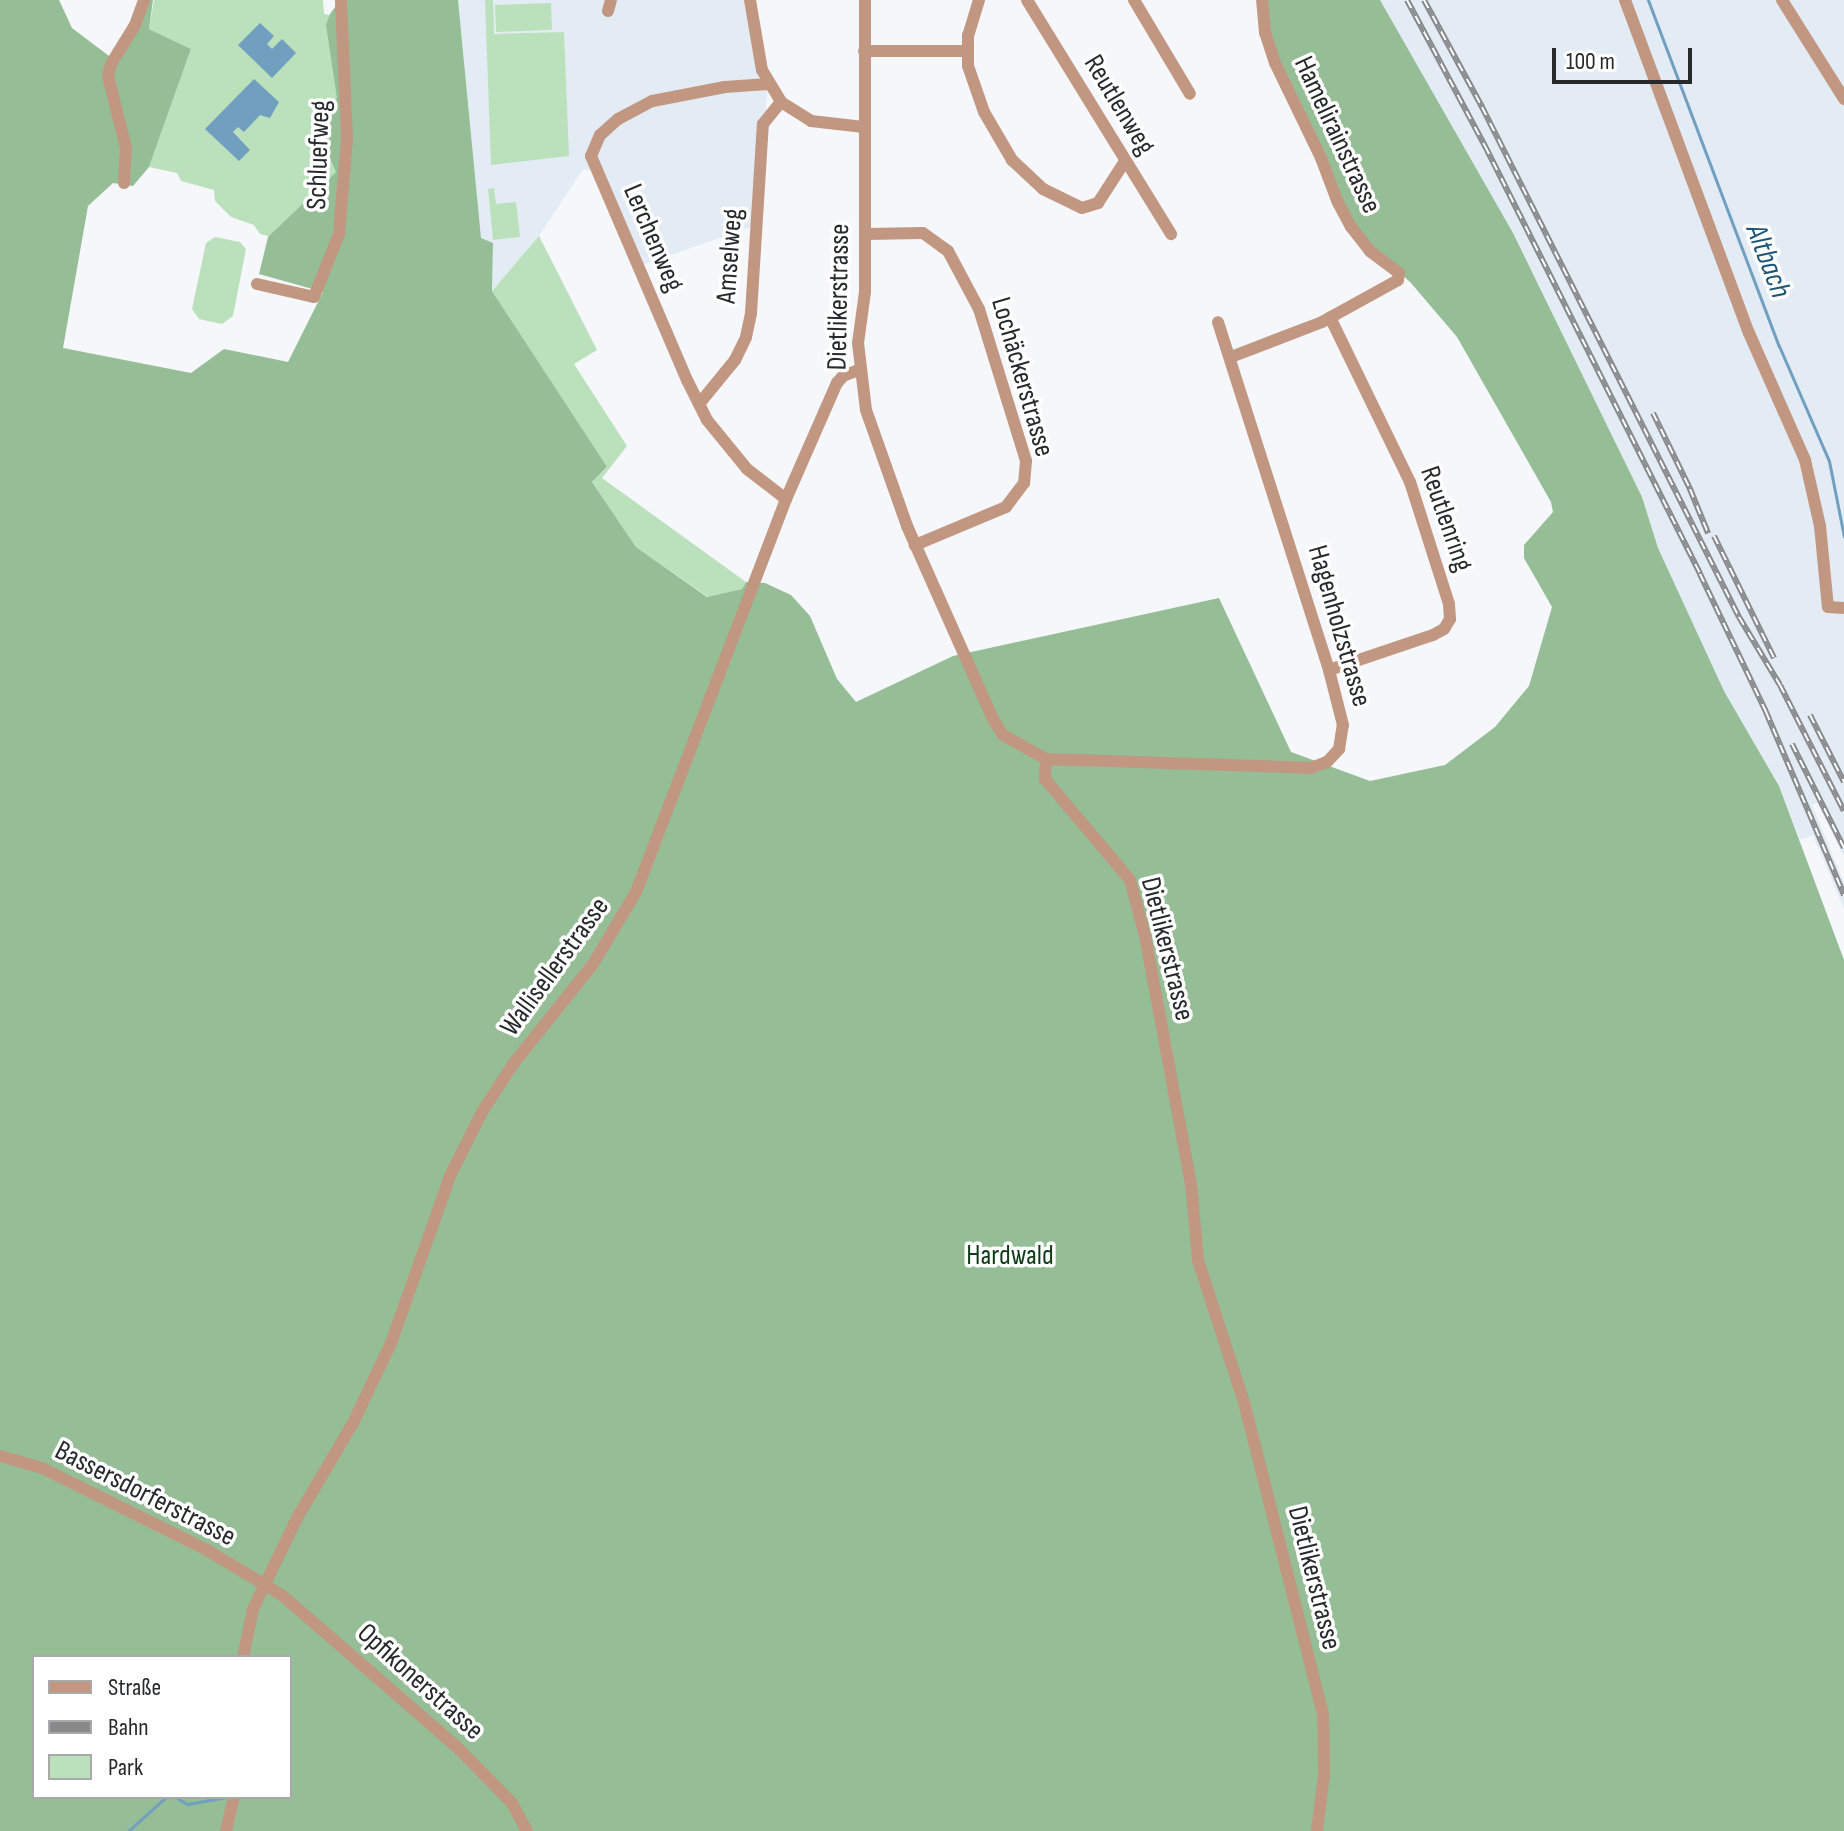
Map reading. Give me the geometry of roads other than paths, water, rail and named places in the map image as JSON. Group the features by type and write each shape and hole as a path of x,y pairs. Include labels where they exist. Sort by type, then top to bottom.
{"street":[{"path":"124,183 126,148 108,76 111,64 142,11 144,0"},
{"name":"Schluefweg","path":"257,284 314,297 339,234 347,139 341,0"},
{"path":"750,0 762,70 781,102 811,121 864,127"},
{"name":"Dietlikerstrasse","path":"865,0 866,234 859,370 875,436 915,545 993,719 1003,735 1046,759 1045,779 1130,880 1145,936 1191,1184 1198,1260 1244,1402 1323,1714 1324,1774 1318,1829"},
{"path":"979,0 966,51 975,92 994,132 1012,160 1043,189 1075,205 1093,206 1125,161"},
{"name":"Reutlenweg","path":"1027,0 1171,234"},
{"path":"1134,0 1190,94"},
{"name":"Hamelirainstrasse","path":"1231,357 1330,317 1397,284 1399,273 1370,251 1338,203 1321,158 1275,63 1265,33 1262,0"},
{"path":"1625,0 1749,333 1805,460 1820,526 1828,607 1844,608"},
{"path":"1782,0 1844,99"},
{"path":"864,51 966,51"},
{"name":"Lerchenweg","path":"768,84 725,87 652,101 618,119 600,135 591,156 699,404 735,457 786,499"},
{"name":"Amselweg","path":"699,404 735,360 746,337 751,313 763,124 781,102"},
{"name":"Lochäckerstrasse","path":"866,234 923,233 948,251 979,309 1026,461 1024,483 1006,507 915,545"},
{"name":"Reutlenring","path":"1329,670 1433,635 1444,629 1450,619 1449,604 1410,482 1330,317"},
{"name":"Hagenholzstrasse","path":"1046,759 1311,768 1333,756 1343,737 1343,725 1329,670 1218,322"},
{"name":"Wallisellerstrasse","path":"243,1655 253,1609 297,1518 372,1386 406,1303 450,1176 482,1112 513,1064 593,964 636,892 786,499 837,383 843,376 859,370"},
{"name":"Bassersdorferstrasse","path":"0,1456 42,1468 207,1550 265,1584"},
{"name":"Opfikonerstrasse","path":"265,1584 333,1637 458,1748 512,1803 527,1831"},
{"path":"226,1831 234,1799"}],"water":[{"path":"260,23 274,36 267,44 272,49 282,39 296,53 272,78 238,45"},
{"path":"254,79 279,102 270,118 260,115 244,132 238,127 233,132 250,150 239,161 205,129"}],"waterway":[{"name":"Altbach","path":"1648,0 1779,346 1829,461 1844,537"},
{"path":"128,1831 164,1799"},
{"path":"178,1799 187,1804 214,1799"}],"railway":[{"path":"1407,0 1485,146 1700,574 1766,712 1844,895"},
{"path":"1424,0 1482,107 1739,617 1780,685 1844,811"},
{"path":"1653,413 1708,533"},
{"path":"1714,536 1774,658"},
{"path":"1810,715 1844,782"},
{"path":"1792,744 1844,848"}],"park label":[{"name":"Hardwald","path":"1010,1256"}]}
